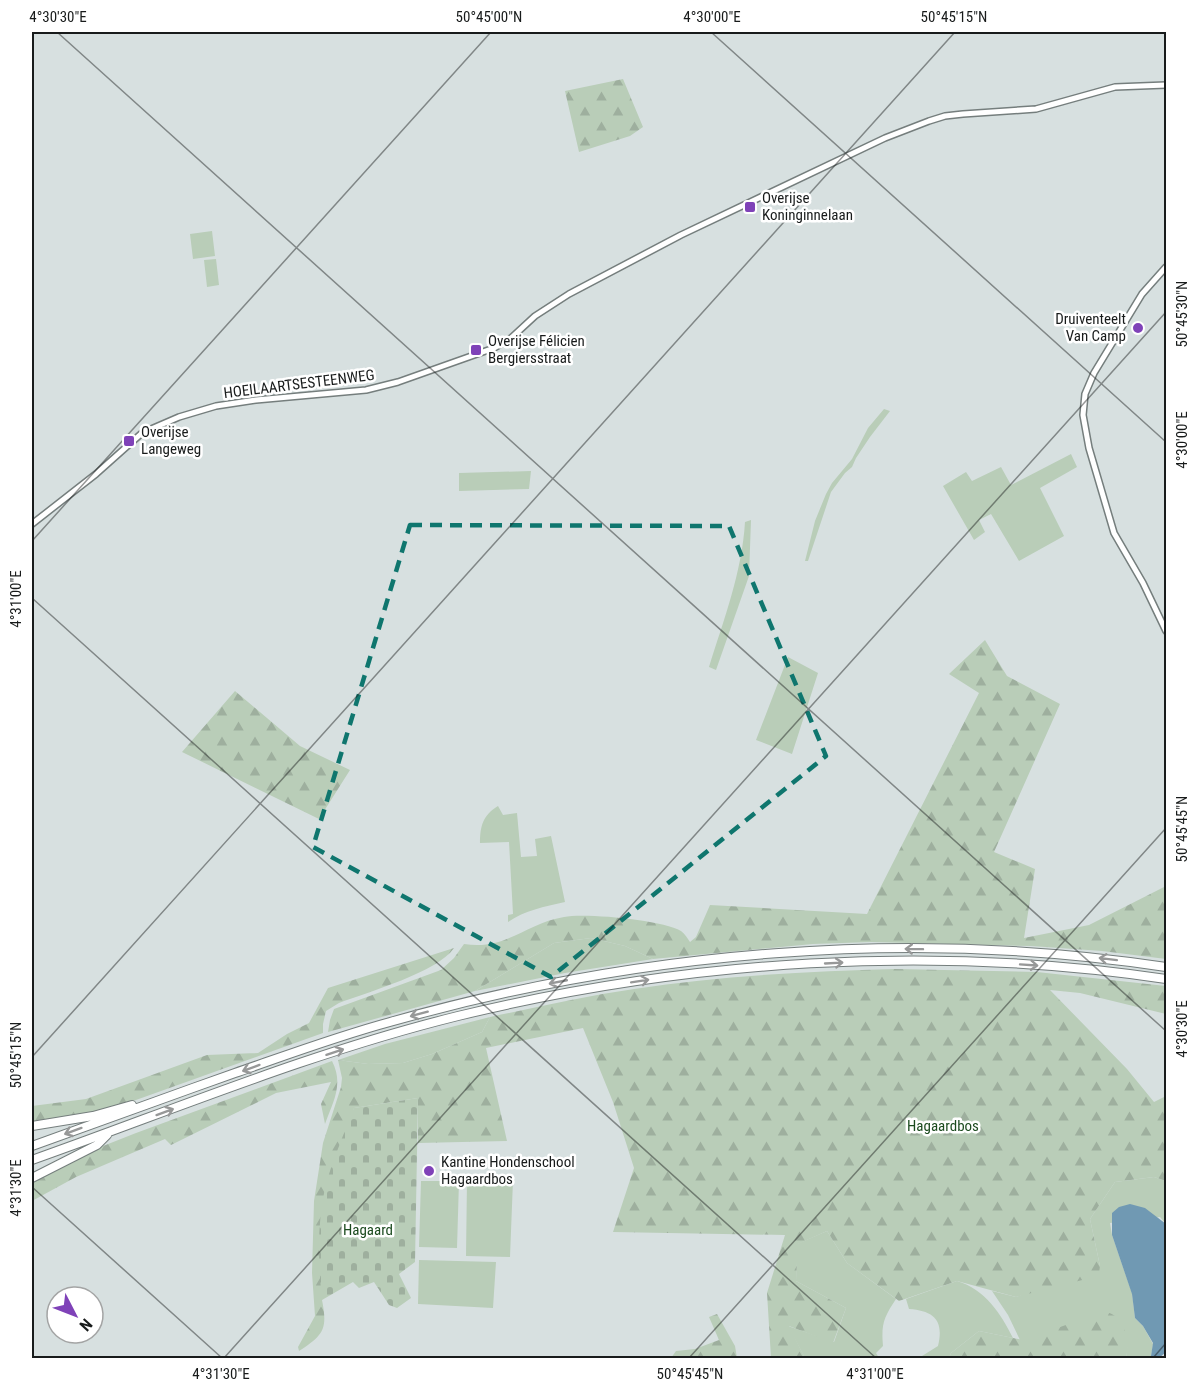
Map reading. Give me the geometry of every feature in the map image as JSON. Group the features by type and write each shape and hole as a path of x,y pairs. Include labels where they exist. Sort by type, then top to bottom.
{"highway":[{"path":"32,1146 306,1048 388,1022 516,990 657,965 836,950 894,948 1024,952 1167,967"},
{"path":"32,1160 306,1062 390,1035 529,1000 653,979 815,964 895,961 1024,964 1167,979"},
{"path":"32,1126 93,1116 130,1105 147,1104"},
{"path":"32,1178 97,1145 110,1132"}],"street":[{"name":"HOEILAARTSESTEENWEG","path":"32,524 150,428 216,406 366,390 398,382 494,348 510,339 536,316 570,294 681,235 885,138 945,116 1036,109 1114,87 1167,85"},
{"path":"1167,267 1142,294 1094,373 1085,394 1083,415 1089,448 1114,532 1143,582 1167,631"}],"highlighted area":[{"path":"410,525 729,526 826,756 551,977 313,847"}],"green space":[{"path":"623,79 643,127 630,136 579,152 565,91"},
{"path":"212,231 215,256 193,259 190,234"},
{"path":"216,259 219,285 207,287 204,260"},
{"path":"884,409 890,411 870,437 852,467 831,492 808,561 805,561 815,521 826,494 852,459 868,428"},
{"path":"1071,454 1077,467 1040,488 1064,536 1019,561 991,514 979,520 985,532 974,540 943,486 966,472 972,481 1001,467 1011,485"},
{"path":"531,471 529,489 459,491 459,473"},
{"path":"751,520 749,576 716,670 709,667 736,577 745,522"},
{"path":"985,640 1007,676 1060,704 994,852 1035,869 1024,938 1089,925 1166,886 1166,959 1102,951 1031,946 871,942 813,944 653,959 625,946 591,938 554,943 475,991 328,1032 334,1009 441,970 464,944 492,944 564,917 606,917 658,924 681,931 690,942 696,937 710,905 867,914 979,693 949,674"},
{"path":"788,657 818,673 792,754 756,740"},
{"path":"235,691 300,746 350,770 319,819 182,752"},
{"path":"498,806 503,815 517,813 521,857 537,856 535,839 551,836 565,902 542,907 508,922 508,915 513,914 509,842 480,843 483,822"},
{"path":"591,938 625,946 653,959 475,991 554,943"},
{"path":"454,948 446,957 418,973 339,1003 326,1011 323,1033 122,1105 93,1113 32,1123 32,1106 86,1099 207,1055 258,1053 309,1023 328,988"},
{"name":"Hagaardbos","path":"895,969 1037,972 1166,986 1166,1014 1080,993 1050,990 1127,1069 1154,1102 1166,1096 1166,1181 1154,1177 1115,1182 1090,1219 1100,1266 1099,1273 1094,1277 1016,1297 957,1281 899,1301 847,1263 827,1231 798,1244 796,1281 846,1308 833,1343 789,1326 805,1358 771,1358 767,1293 785,1235 613,1232 634,1168 613,1102 583,1028 486,1048 507,1141 418,1143 418,1098 354,1108 322,1300 324,1325 318,1336 299,1351 298,1347 315,1316 312,1273 314,1201 323,1143 341,1087 342,1078 338,1060 368,1064 403,1063 432,1054 482,1032 490,1017 616,992 732,977"},
{"path":"490,1017 482,1032 432,1054 403,1063 368,1064 338,1060 385,1044"},
{"path":"332,1061 337,1085 325,1124 321,1104 331,1082 276,1093 171,1145 165,1139 76,1177 32,1201 32,1181 98,1148"},
{"name":"Hagaard","path":"418,1098 415,1262 399,1274 411,1298 397,1308 389,1305 374,1282 359,1288 353,1282 322,1300 319,1244 322,1202 331,1168 354,1108"},
{"path":"1154,1177 1166,1181 1166,1224 1160,1217 1110,1223 1132,1293 1135,1318 1143,1326 1153,1344 1151,1356 1154,1358 1126,1358 1128,1340 1020,1340 1008,1315 992,1291 1016,1297 1100,1266 1090,1219 1115,1182"},
{"path":"467,1180 513,1180 510,1257 466,1256"},
{"path":"421,1181 459,1181 457,1248 419,1247"},
{"path":"827,1231 847,1263 896,1299 884,1321 883,1346 876,1353 879,1358 805,1358 788,1326 834,1342 846,1308 796,1281 797,1244"},
{"path":"419,1260 496,1262 493,1308 418,1304"},
{"path":"957,1281 984,1296 1003,1320 1013,1338 979,1331 951,1353 949,1358 906,1358 922,1356 938,1346 940,1330 936,1319 925,1312 909,1309 906,1299"},
{"path":"1103,1312 1116,1317 1124,1329 1128,1341 1126,1358 949,1358 951,1353 979,1331 1023,1340"},
{"path":"717,1314 735,1346 737,1358 671,1358 676,1351 695,1349 719,1340 709,1317"}],"water":[{"path":"1130,1204 1145,1208 1166,1224 1166,1352 1159,1358 1151,1356 1153,1343 1143,1326 1135,1318 1132,1294 1112,1235 1112,1213 1119,1207"}],"place":[{"name":"Overijse Koninginnelaan","path":"750,207"},
{"name":"Druiventeelt Van Camp","path":"1138,328"},
{"name":"Overijse Félicien Bergiersstraat","path":"476,350"},
{"name":"Overijse Langeweg","path":"129,441"},
{"name":"Kantine Hondenschool Hagaardbos","path":"429,1171"}]}
